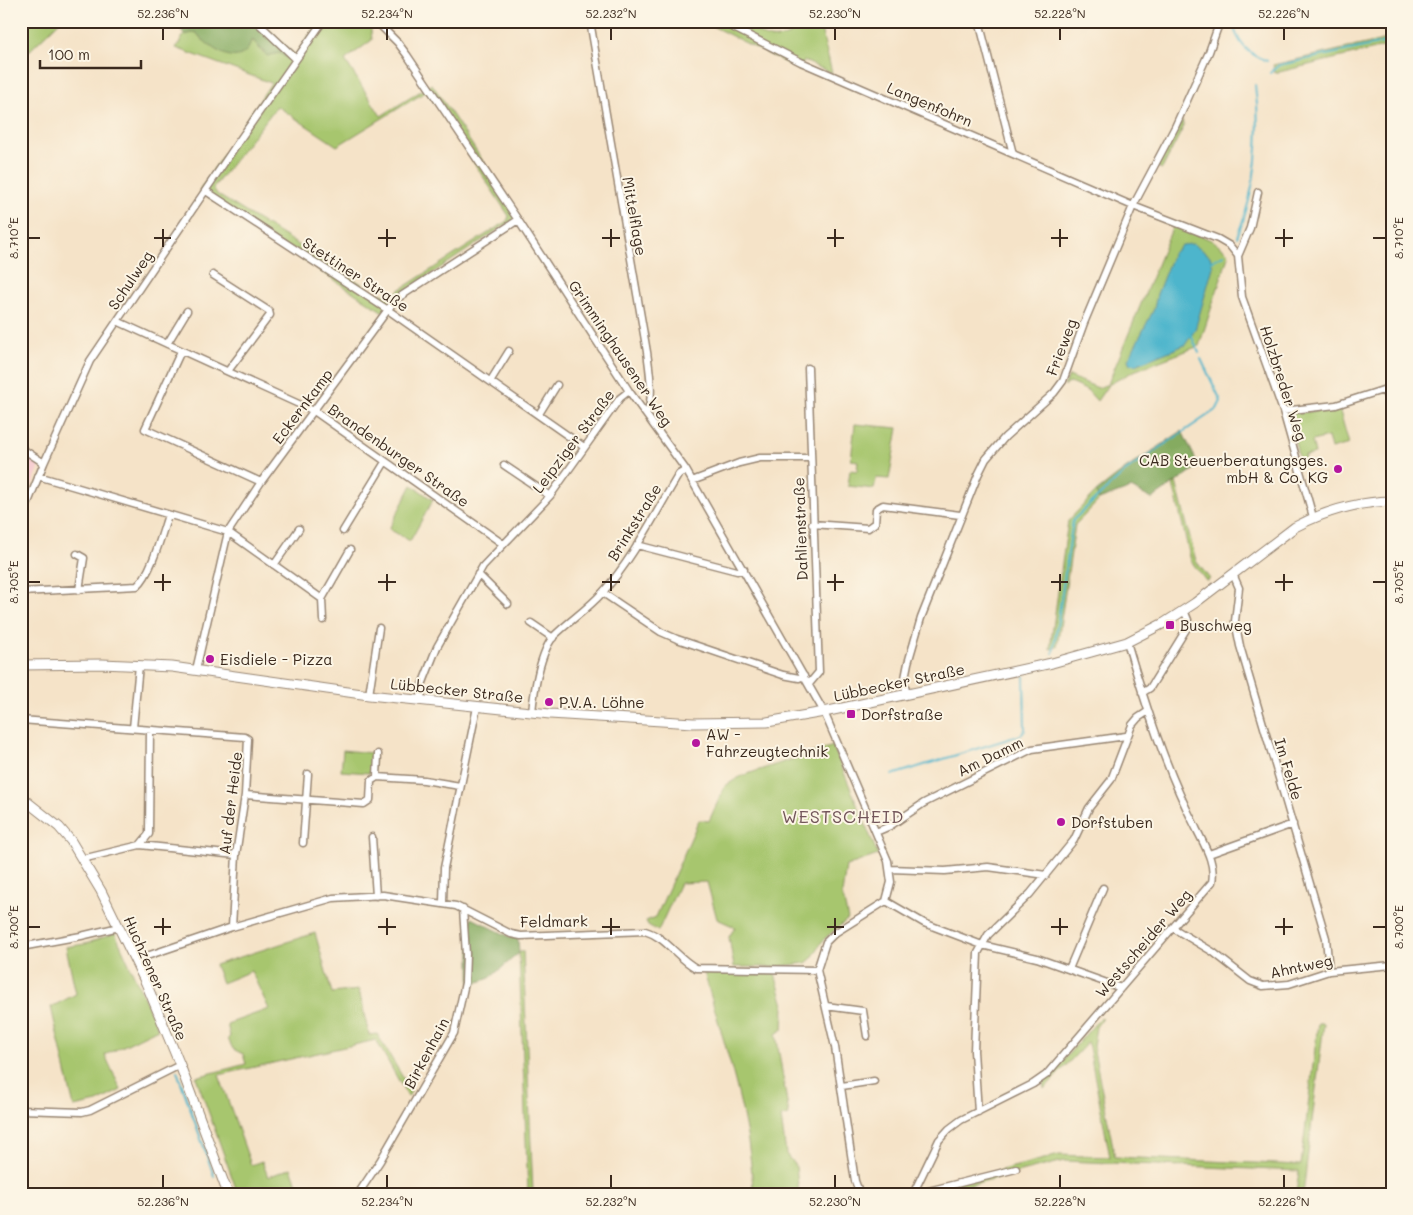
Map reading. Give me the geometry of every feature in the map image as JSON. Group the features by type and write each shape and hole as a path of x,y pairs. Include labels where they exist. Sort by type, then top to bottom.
{"main road":[{"name":"Lübbecker Straße","path":"21,665 139,665 196,670 421,701 645,721 728,723 785,720 1052,663 1127,642 1184,610 1278,538 1313,517 1359,504 1392,501"},
{"name":"Huchzener Straße","path":"21,797 59,827 82,859 119,927 180,1065 228,1194"}],"street":[{"path":"256,21 296,59"},
{"name":"Schulweg","path":"21,520 38,476 90,361 323,21"},
{"name":"Grimminghausener Weg","path":"376,21 407,55 518,220 629,391 686,470 824,712"},
{"name":"Mittelflage","path":"590,21 647,352 650,409 646,414"},
{"name":"Langenfohrn","path":"720,21 801,62 1133,206"},
{"path":"979,21 1013,154"},
{"name":"Frieweg","path":"907,694 904,683 921,618 960,515 986,460 1005,437 1054,393 1063,381 1084,323 1133,206 1175,127 1209,52 1220,21"},
{"name":"Stettiner Straße","path":"206,191 388,310 491,380 584,447"},
{"name":"Holzbreder Weg","path":"1258,192 1250,228 1238,256 1242,296 1283,412 1313,517"},
{"path":"1133,206 1218,239 1230,246 1238,256"},
{"name":"Eckernkamp","path":"196,670 228,532 261,482 395,300 518,220"},
{"path":"213,275 269,311 270,315 228,371"},
{"path":"167,344 187,311"},
{"name":"Brandenburger Straße","path":"117,321 314,411 503,544"},
{"path":"181,350 144,429 261,482"},
{"path":"491,380 509,351"},
{"name":"Dahlienstraße","path":"808,368 812,524 819,672 808,684"},
{"path":"538,414 557,386"},
{"path":"1283,412 1336,405 1392,387"},
{"path":"1384,390 1392,407"},
{"name":"Leipziger Straße","path":"421,701 422,686 437,647 478,574 503,544 550,496 620,398 629,391"},
{"path":"21,448 44,463"},
{"path":"692,481 739,463 760,458 810,458"},
{"path":"343,531 385,462"},
{"path":"504,465 550,496"},
{"name":"Brinkstraße","path":"532,712 534,693 543,659 553,638 603,592 637,545 679,474 686,470"},
{"path":"38,476 228,532 322,599"},
{"path":"812,524 868,528 875,523 876,509 883,505 960,515"},
{"path":"21,592 134,587 142,583 168,515"},
{"path":"274,565 299,528"},
{"path":"637,545 736,571 744,569"},
{"path":"323,620 322,599 350,550"},
{"path":"77,554 84,558 78,590"},
{"path":"478,574 508,604"},
{"name":"Im Felde","path":"1233,574 1239,588 1235,621 1240,646 1326,938 1329,971"},
{"path":"603,592 670,636 783,675 799,678 804,676"},
{"path":"1142,693 1150,688 1186,628 1188,620 1184,610"},
{"path":"531,623 553,638"},
{"name":"Lübbecker Straße","path":"369,695 379,628"},
{"name":"Westscheider Weg","path":"914,1192 939,1140 949,1129 1034,1084 1046,1075 1212,882 1214,874 1209,854 1184,803 1147,712 1127,642"},
{"path":"134,728 139,665"},
{"path":"443,903 444,868 477,707"},
{"path":"824,712 890,869 891,890 886,901 835,933 826,942 817,970 842,1086 855,1181 860,1194"},
{"path":"978,1112 974,1074 974,1008 978,953 988,935 1046,875 1074,840 1089,808 1111,780 1126,736 1138,718 1147,712"},
{"name":"Auf der Heide","path":"21,720 245,737 250,746 236,855 232,927"},
{"path":"140,845 149,834 150,730"},
{"name":"Am Damm","path":"876,832 890,826 924,803 1032,749 1126,736"},
{"path":"376,777 378,754"},
{"path":"303,843 308,774"},
{"path":"245,795 364,804 370,800 371,781 376,777 424,780 460,786"},
{"path":"1209,854 1293,824"},
{"path":"372,837 376,896"},
{"path":"82,859 140,845 236,855"},
{"path":"890,869 945,871 988,867 1046,875"},
{"path":"1069,969 1103,888"},
{"name":"Feldmark","path":"135,960 232,927 333,898 376,896 443,903 463,909 511,934 521,936 645,931 662,939 685,962 696,968 817,970"},
{"path":"886,901 924,922 982,944 1069,969 1121,988"},
{"name":"Birkenhain","path":"358,1194 380,1162 454,1033 466,983 463,909"},
{"path":"21,947 119,927"},
{"name":"Ahntweg","path":"1173,928 1213,952 1250,982 1263,986 1288,984 1329,971 1392,965"},
{"path":"826,1006 863,1011 867,1036"},
{"path":"21,1110 82,1112 90,1110 180,1065"},
{"path":"842,1086 874,1081"},
{"path":"914,1192 920,1193 1016,1168"}],"shaded area":[{"path":"21,453 40,466 21,510"}],"green space":[{"path":"21,21 60,21 21,59"},
{"path":"177,21 260,21 289,49 289,59 279,53 267,56 253,40 248,49 241,55 227,55 205,42 196,32 184,35"},
{"path":"319,21 370,21 372,40 345,60 381,116 432,84 519,216 393,299 383,312 199,191 271,83 176,48 184,35 196,32 202,40 246,51 253,40 263,53 279,53 289,58 289,49 295,55","holes":["427,91 509,216 507,221 390,296 376,293 218,195 213,188 277,106 337,146"]},
{"path":"702,21 738,21 762,35 780,38 798,30 807,21 819,21 832,73 804,61 800,70"},
{"path":"1392,38 1392,45 1275,73 1273,65"},
{"path":"1182,121 1184,126 1162,169 1156,166"},
{"path":"1173,226 1211,240 1224,248 1229,254 1199,346 1134,371 1108,385 1097,401 1088,391 1070,383 1064,386 1069,376 1098,388 1108,384"},
{"path":"1339,408 1349,444 1331,449 1328,437 1312,441 1315,454 1304,456 1305,461 1300,463 1289,418 1291,414"},
{"path":"855,424 898,428 889,479 876,478 874,489 848,486 850,470 857,471 858,461 851,460"},
{"path":"1182,431 1199,466 1152,499 1131,488 1099,500 1096,492 1124,470"},
{"path":"1176,482 1196,561 1210,579 1206,581 1191,561 1173,484"},
{"path":"412,485 433,500 410,541 389,529"},
{"path":"1096,492 1099,500 1075,525 1057,647 1050,649 1068,521"},
{"path":"833,746 878,855 846,866 842,894 848,919 823,940 812,958 806,963 774,967 734,967 729,937 735,927 717,919 707,882 680,883 658,931 648,925 646,921 656,917 699,820 709,821 725,786 741,776"},
{"path":"343,750 371,753 374,756 373,771 369,773 341,771"},
{"path":"472,918 510,937 518,939 519,953 490,978 470,985 470,930"},
{"path":"115,933 158,1029 105,1055 121,1090 97,1102 74,1107 51,1007 76,994 66,947 85,944"},
{"path":"315,933 332,993 359,990 369,1035 377,1034 411,1091 408,1097 376,1040 219,1075 251,1165 262,1161 268,1177 291,1168 301,1194 238,1194 196,1077 246,1064 243,1054 233,1049 228,1039 230,1036 227,1024 269,1009 251,971 222,983 215,965"},
{"path":"523,951 533,1194 528,1194 519,953"},
{"path":"704,972 775,974 784,1005 783,1029 776,1034 789,1115 781,1117 786,1154 796,1167 799,1194 753,1194 751,1166 742,1110"},
{"path":"1102,1018 1096,1027 1093,1046 1115,1157 1301,1165 1318,1023 1324,1023 1303,1194 1296,1194 1299,1171 1064,1161 933,1194 933,1188 1059,1155 1110,1157 1088,1042 1044,1089 1043,1083"}],"water":[{"path":"1193,244 1210,256 1213,267 1195,330 1185,345 1135,365 1130,364 1128,360 1154,309 1157,294 1173,253 1182,245"}],"waterway":[{"path":"1232,21 1240,41 1248,51 1267,61"},
{"path":"1270,73 1279,65 1392,41"},
{"path":"1237,237 1249,201 1256,162 1258,123 1255,85"},
{"path":"1211,261 1224,255"},
{"path":"1191,335 1199,353"},
{"path":"1053,653 1073,520 1127,470 1217,409 1221,401 1201,359"},
{"path":"892,775 1021,735 1025,730 1024,676"},
{"path":"177,1071 214,1176"}],"place":[{"name":"CAB Steuerberatungsges. mbH & Co. KG","path":"1338,469"},
{"name":"Buschweg","path":"1170,625"},
{"name":"Eisdiele - Pizza","path":"210,659"},
{"name":"P.V.A. Löhne","path":"549,702"},
{"name":"Dorfstraße","path":"851,714"},
{"name":"AW - Fahrzeugtechnik","path":"696,743"},
{"name":"Dorfstuben","path":"1061,822"}],"district":[{"name":"WESTSCHEID","path":"843,816"}]}
